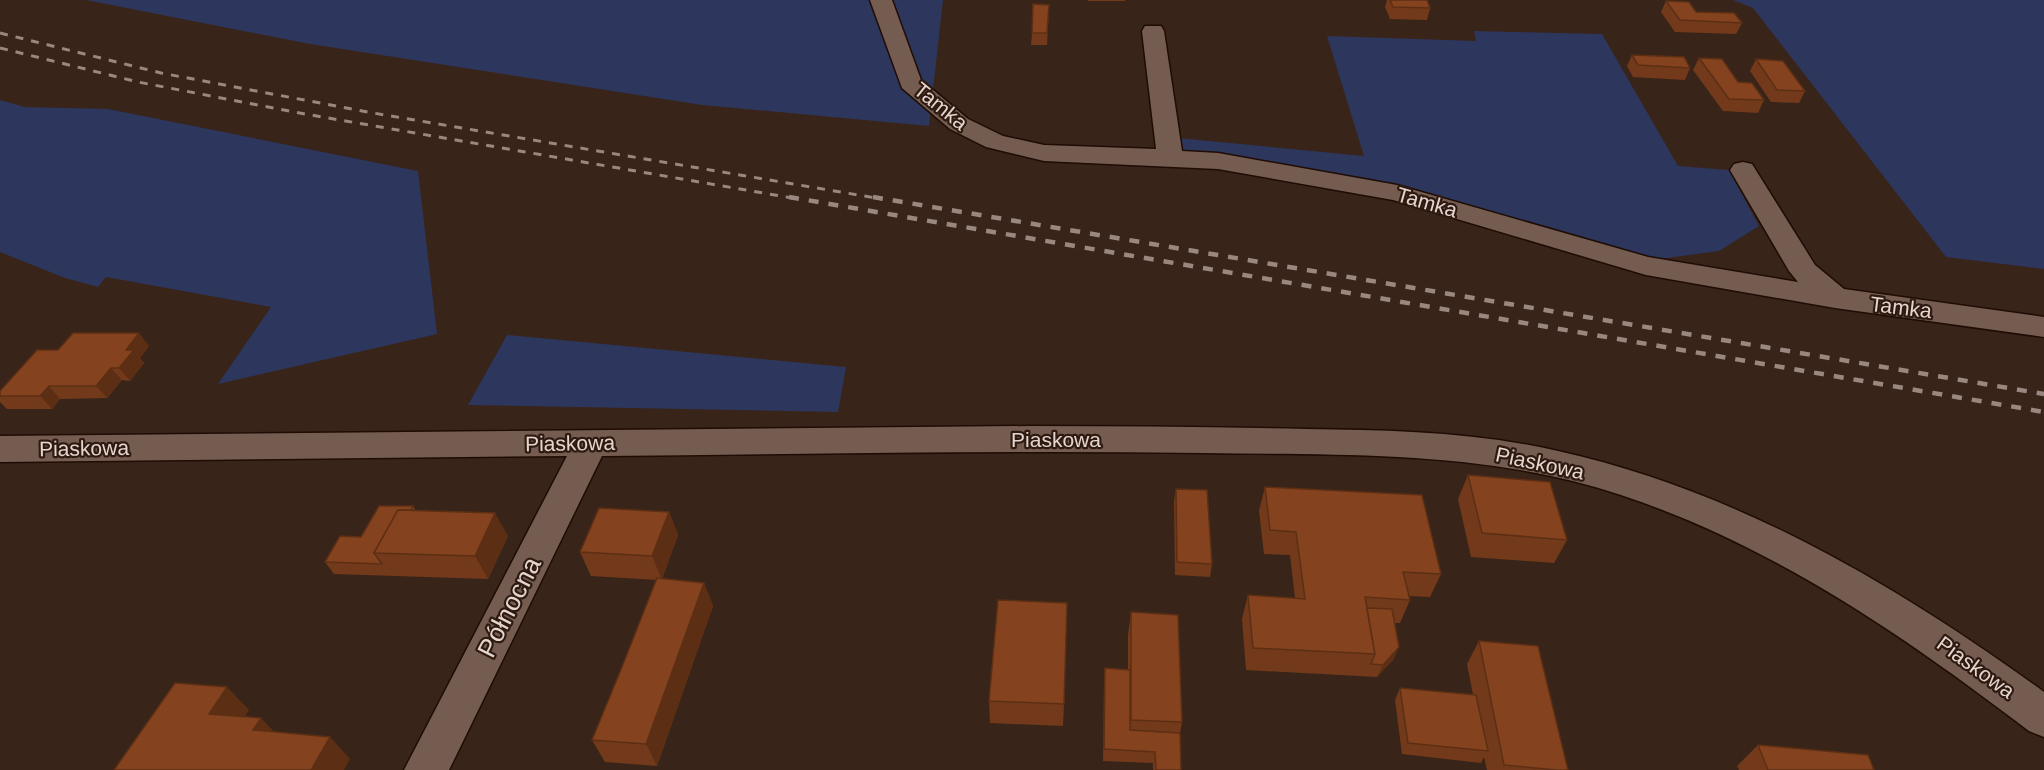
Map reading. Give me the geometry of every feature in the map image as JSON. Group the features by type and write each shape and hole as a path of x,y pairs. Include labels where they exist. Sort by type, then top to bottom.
{"street":[{"name":"Tamka","path":"881,0 910,83 959,124 995,142 1044,153 1218,161 1397,193 1646,266 1835,298 2044,327"},
{"path":"1153,32 1170,158"},
{"path":"1743,170 1804,271 1835,298"},
{"name":"Piaskowa","path":"0,449 1059,438 1421,444 1499,453 1563,465 1685,503 1796,552 1898,613 1973,663 2044,717"},
{"name":"Północna","path":"426,770 581,466 589,443"}],"shaded area":[{"path":"86,0 943,0 929,126 702,105 310,44"},
{"path":"1733,0 2044,0 2044,269 1946,257 1753,8"},
{"path":"1474,31 1602,34 1678,166 1729,170 1759,226 1719,251 1645,261 1398,187 1179,153 1178,138 1364,156 1327,36 1476,41"},
{"path":"0,100 25,107 108,109 418,171 437,334 218,384 271,307 106,277 98,287 65,278 0,252"},
{"path":"507,335 846,367 838,412 468,405"}],"building":[{"path":"1390,0 1427,0 1430,8 1393,7"},
{"path":"1666,1 1689,2 1696,12 1734,13 1742,23 1680,20"},
{"path":"1033,4 1049,5 1047,33 1032,33"},
{"path":"1632,55 1684,57 1690,68 1638,65"},
{"path":"1699,58 1722,59 1738,82 1752,83 1764,100 1729,99"},
{"path":"1756,59 1783,61 1805,91 1777,90"},
{"path":"73,333 139,333 126,350 134,350 119,368 111,368 96,386 49,386 40,396 0,396 0,391 37,350 58,350"},
{"path":"1468,475 1550,482 1567,540 1482,533"},
{"path":"1265,487 1422,495 1441,574 1403,572 1410,600 1365,597 1375,654 1253,648 1248,595 1305,599 1296,532 1270,530"},
{"path":"1176,489 1207,490 1212,564 1177,562"},
{"path":"379,506 413,506 411,510 398,510 374,553 382,564 325,562 340,536 361,537"},
{"path":"599,508 669,512 652,556 580,552"},
{"path":"398,510 495,513 475,556 374,553"},
{"path":"657,578 704,583 646,744 592,740 622,667"},
{"path":"998,600 1067,603 1064,704 989,701"},
{"path":"1367,608 1392,609 1399,647 1383,665 1371,664 1375,654"},
{"path":"1131,612 1178,615 1182,722 1131,720"},
{"path":"1479,641 1538,646 1568,770 1504,765"},
{"path":"1105,668 1130,670 1130,730 1180,733 1181,770 1156,770 1155,752 1104,749"},
{"path":"175,683 227,687 209,714 261,718 253,730 330,737 311,770 114,770"},
{"path":"1400,688 1476,695 1488,751 1408,743"},
{"path":"1758,745 1868,755 1874,770 1768,770"}],"railway":[{"path":"0,33 161,73 373,113 882,199"},
{"path":"0,48 138,82 305,114 798,199"},
{"path":"789,197 2044,412"},
{"path":"873,197 2044,394"}]}
